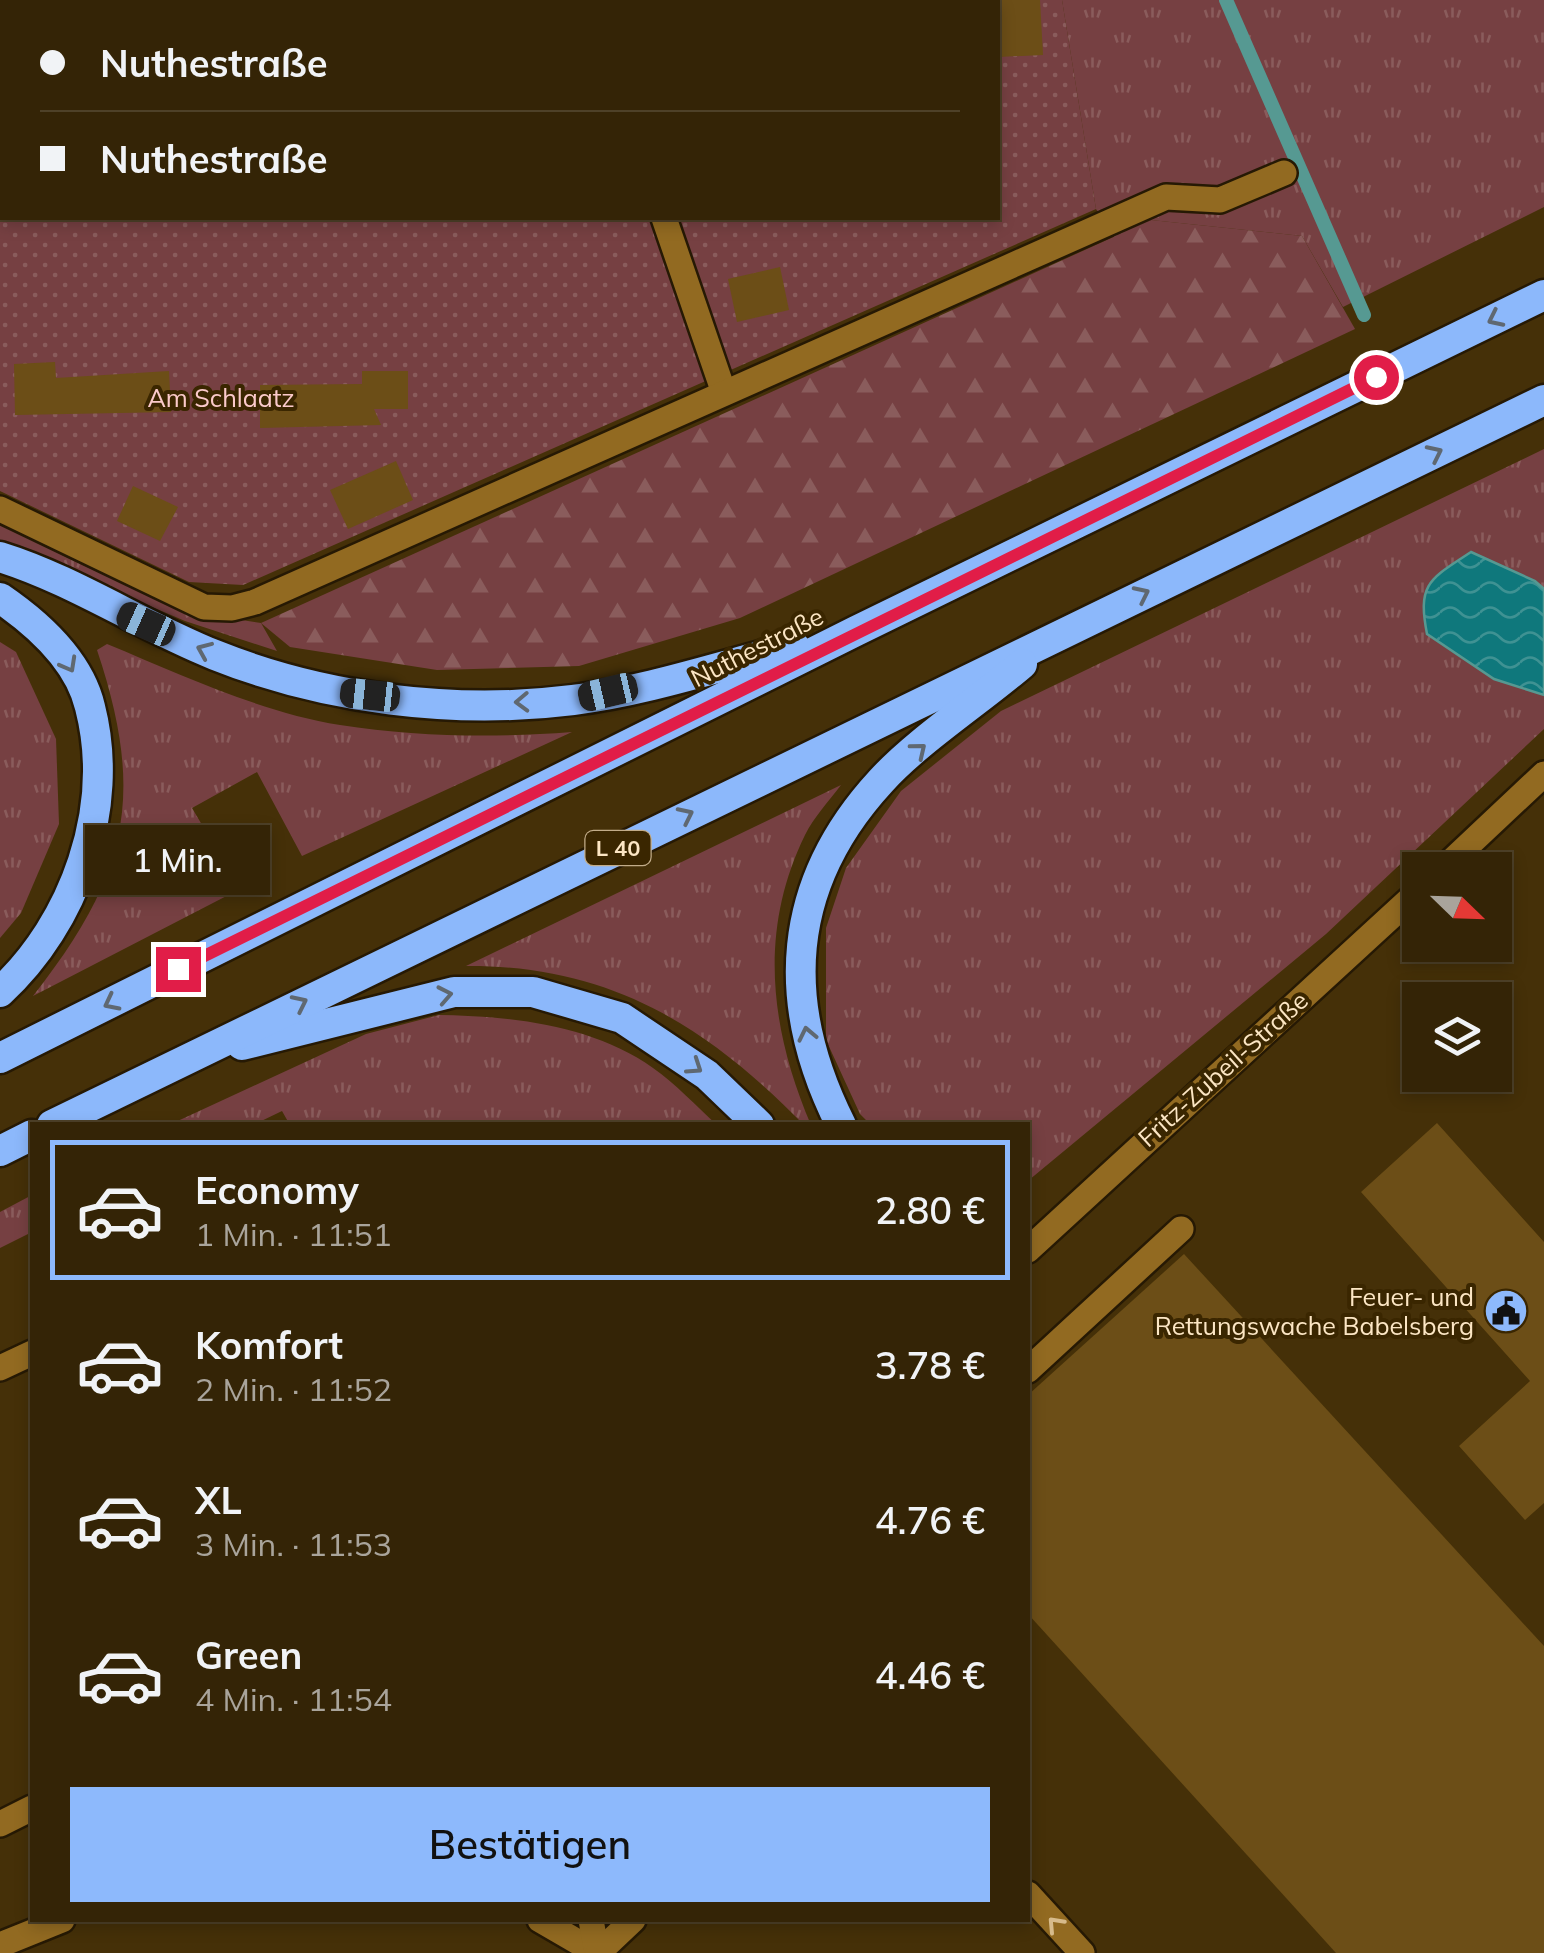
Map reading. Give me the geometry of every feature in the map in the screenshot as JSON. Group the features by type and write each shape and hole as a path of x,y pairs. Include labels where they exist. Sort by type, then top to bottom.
{"highway":[{"name":"Nuthestraße","path":"0,1058 856,631 1544,295"},
{"name":"L 40","path":"58,1122 1544,400"},
{"path":"0,557 214,654 280,678 339,692 462,704 574,700 856,631"},
{"path":"0,598 59,648 90,705 98,772 92,838 61,914 20,974 0,992"},
{"path":"839,1122 822,1087 805,1030 800,973 804,914 833,841 883,778 1055,636"},
{"path":"180,1060 454,992 532,992 622,1018 707,1075 756,1122"},
{"path":"0,1152 30,1136"}],"street":[{"path":"0,509 204,606 232,608 256,602 1166,197 1220,200 1284,173"},
{"path":"665,220 724,392"},
{"path":"1461,852 1544,774"},
{"name":"Fritz-Zubeil-Straße","path":"1030,1248 1402,907"},
{"path":"1030,1368 1180,1228"},
{"path":"0,1368 30,1354"},
{"path":"0,1824 30,1809"},
{"path":"1030,1896 1082,1953"},
{"path":"0,1945 57,1922"},
{"path":"543,1922 597,1953"},
{"path":"591,1922 597,1953"},
{"path":"597,1953 630,1922"}],"green space":[{"name":"Am Schlaatz","path":"1000,0 1062,0 1096,209 243,585 189,582 0,491 0,220 1000,220"},
{"path":"1062,0 1544,0 1544,207 1343,307 1302,236 1151,220 1115,238 1096,209"},
{"path":"1151,220 1302,236 1355,329 740,618 579,666 437,670 290,647 261,623"},
{"path":"1544,449 1544,729 1413,852 1402,852 1402,863 1326,934 1030,1179 1030,1122 868,1122 860,1114 826,1040 826,928 846,868 901,791 1001,711"},
{"path":"0,524 95,571 159,597 261,623 277,651 185,621 0,542"},
{"path":"0,642 16,652 56,739 59,824 21,913 0,938"},
{"path":"107,644 251,702 340,725 456,735 572,732 302,856 257,772 192,808 240,889 33,996 90,911 108,872 119,832 123,792 121,749 97,650"},
{"path":"841,785 809,828 790,871 775,944 775,980 786,1053 810,1122 801,1122 731,1058 653,1008 566,976 518,968 466,966"},
{"path":"439,1015 522,1021 578,1033 629,1053 661,1074 714,1122 288,1122 282,1111 259,1122 175,1122 366,1034"},
{"path":"30,1196 30,1233 0,1248 0,1212"}],"water":[{"path":"1471,552 1535,581 1544,589 1544,695 1494,679 1427,634 1424,603 1430,584"}],"building":[{"path":"1000,0 1040,0 1043,55 1000,57"},
{"path":"780,267 789,310 737,322 728,279"},
{"path":"55,362 56,378 169,371 171,412 15,415 14,364"},
{"path":"362,371 408,371 408,409 374,409 381,425 260,428 260,385 362,384"},
{"path":"396,461 413,500 348,529 330,490"},
{"path":"133,486 178,507 160,541 117,521"},
{"name":"Feuer- und Rettungswache Babelsberg","path":"1437,1123 1544,1242 1544,1503 1525,1520 1459,1446 1530,1381 1361,1192"},
{"path":"1184,1254 1544,1646 1544,1953 1336,1953 1030,1616 1030,1393"}],"waterway":[{"path":"1226,0 1364,315"}],"place":[{"name":"Feuer- und Rettungswache Babelsberg","path":"1506,1311"}],"route":[{"path":"178,969 1376,377"}]}
